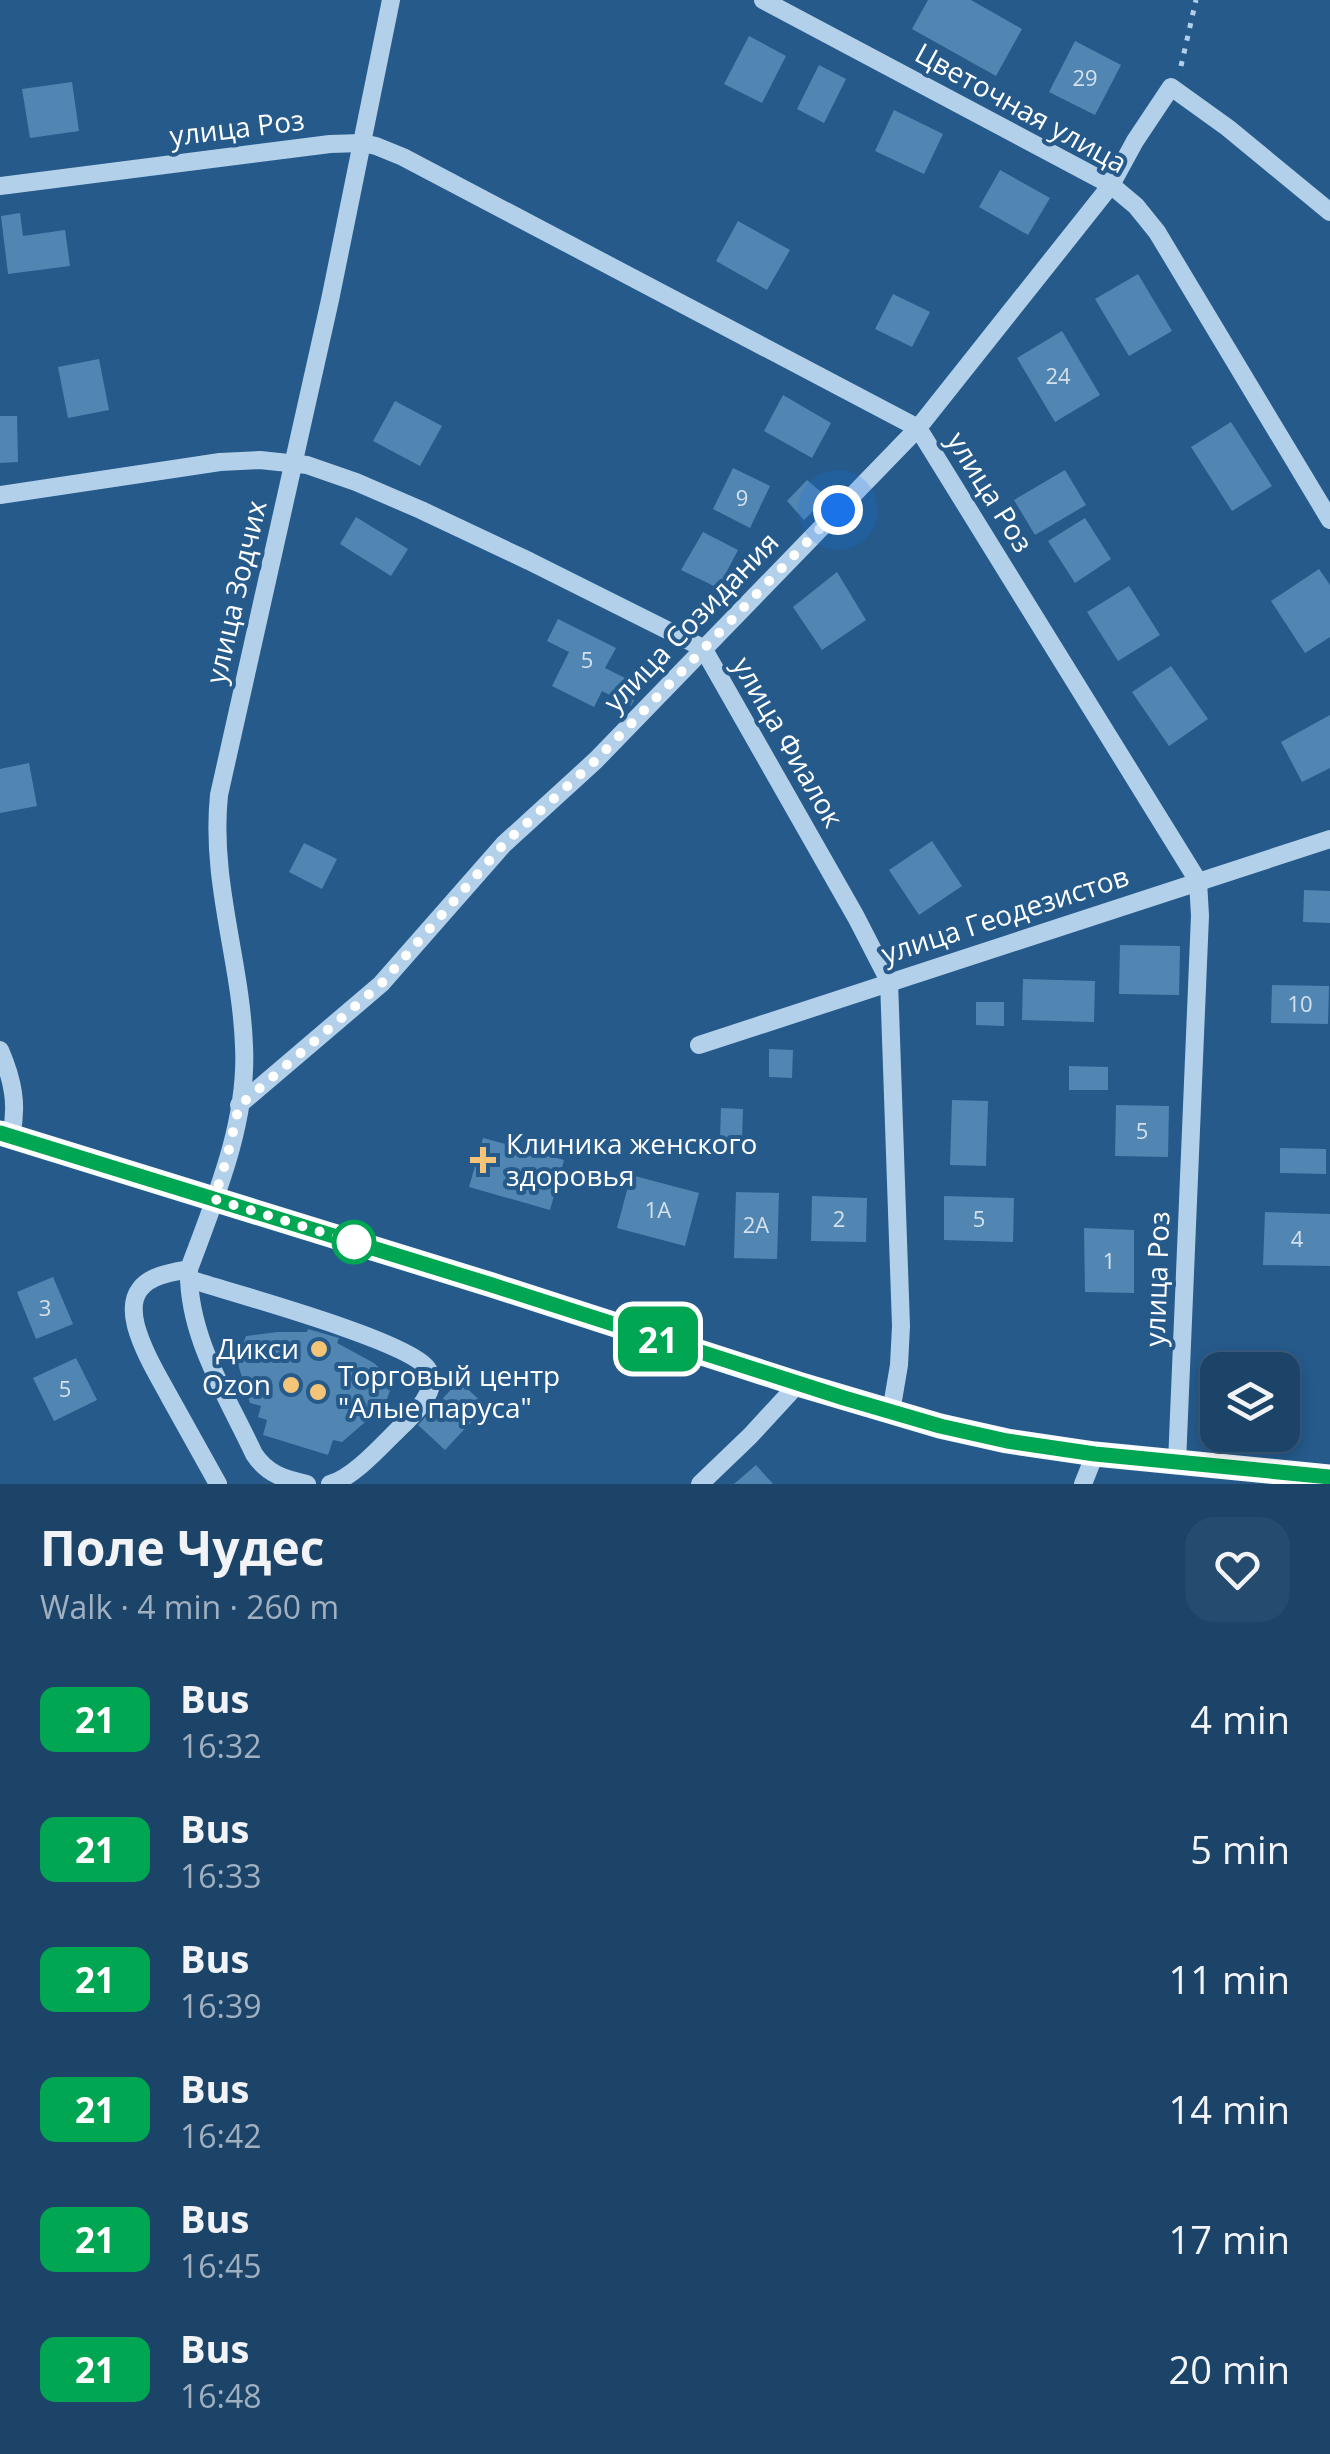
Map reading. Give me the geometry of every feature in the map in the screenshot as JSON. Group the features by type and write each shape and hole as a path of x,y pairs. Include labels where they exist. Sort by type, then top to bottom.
{"main road":[{"path":"6,1134 891,1412 1007,1441 1095,1454 1330,1477"}],"street":[{"name":"улица Зодчих","path":"189,1274 227,1158 243,1081 244,1046 221,892 218,809 225,762 330,300 391,0"},
{"name":"Цветочная улица","path":"763,0 1111,185 1136,206 1157,232 1330,520"},
{"name":"улица Созидания","path":"239,1106 381,984 485,864 596,760 918,428 1111,185 1146,122 1171,87"},
{"path":"1171,87 1212,115 1330,212"},
{"name":"улица Роз","path":"0,186 304,146 362,143 403,157 918,428 1198,881 1200,916 1177,1462"},
{"name":"улица Фиалок","path":"0,495 220,462 294,462 334,473 421,510 703,648 889,981 901,1326 891,1412"},
{"name":"улица Геодезистов","path":"699,1045 1330,839"},
{"path":"0,1050 15,1094 15,1120 6,1134"},
{"path":"189,1274 192,1310 201,1340 254,1454 267,1470 307,1484"},
{"path":"218,1484 142,1341 134,1299 139,1289 156,1278 189,1274 365,1336 412,1356 428,1369 430,1389 416,1412 348,1476 330,1484"},
{"path":"700,1484 798,1384"},
{"path":"1083,1484 1095,1454"}],"path":[{"path":"1171,87 1184,56 1196,0"}],"building":[{"path":"928,0 971,0 1022,29 996,76 912,29"},
{"path":"749,36 786,56 762,103 724,84"},
{"path":"1075,41 1121,65 1095,115 1049,92"},
{"path":"819,65 846,79 824,123 797,109"},
{"path":"72,82 79,131 30,138 22,89"},
{"path":"894,110 943,134 924,174 875,151"},
{"path":"1000,170 1050,198 1028,235 979,207"},
{"path":"20,213 23,236 65,230 70,266 8,274 1,216"},
{"path":"738,221 790,250 767,290 716,261"},
{"path":"1138,274 1172,331 1129,356 1095,299"},
{"path":"893,294 930,312 912,347 875,329"},
{"path":"1062,331 1100,395 1055,422 1017,358"},
{"path":"99,359 109,410 68,418 58,367"},
{"path":"783,395 831,423 812,458 764,431"},
{"path":"395,401 442,426 420,466 373,441"},
{"path":"0,416 17,416 18,462 0,463"},
{"path":"1231,422 1272,486 1232,511 1191,447"},
{"path":"733,468 770,486 750,528 713,509"},
{"path":"1065,470 1086,505 1035,535 1014,500"},
{"path":"807,480 827,497 804,520 787,501"},
{"path":"356,517 408,549 391,576 340,544"},
{"path":"1085,518 1111,559 1075,583 1048,541"},
{"path":"703,532 738,550 718,588 681,570"},
{"path":"1319,569 1330,585 1330,637 1305,653 1271,601"},
{"path":"837,572 866,620 822,650 793,607"},
{"path":"1129,586 1160,635 1118,661 1087,612"},
{"path":"558,619 616,648 605,668 641,686 631,706 602,691 594,707 552,686 569,652 547,641"},
{"path":"1171,666 1208,719 1169,746 1132,692"},
{"path":"1330,715 1330,768 1302,782 1281,742"},
{"path":"29,763 37,806 0,813 0,769"},
{"path":"932,841 962,886 919,915 889,870"},
{"path":"304,843 337,859 322,889 289,872"},
{"path":"1304,890 1330,891 1330,923 1303,922"},
{"path":"1120,945 1180,946 1179,995 1119,994"},
{"path":"1023,979 1095,981 1094,1022 1022,1020"},
{"path":"1272,985 1329,986 1328,1024 1271,1023"},
{"path":"976,1002 1004,1002 1004,1026 976,1025"},
{"path":"769,1049 793,1050 792,1078 769,1077"},
{"path":"1069,1066 1108,1067 1108,1090 1069,1090"},
{"path":"952,1100 988,1101 986,1166 950,1165"},
{"path":"1116,1105 1169,1106 1168,1157 1115,1156"},
{"path":"721,1108 743,1109 742,1140 720,1139"},
{"path":"483,1138 564,1160 550,1210 469,1187"},
{"path":"1280,1148 1326,1149 1326,1174 1280,1173"},
{"path":"631,1175 699,1193 685,1246 617,1228"},
{"path":"736,1192 779,1193 777,1259 734,1258"},
{"path":"812,1196 867,1198 866,1242 811,1241"},
{"path":"944,1196 1014,1198 1013,1242 944,1240"},
{"path":"1265,1212 1330,1214 1330,1266 1263,1265"},
{"path":"1084,1228 1134,1230 1134,1293 1085,1292"},
{"path":"53,1277 73,1324 36,1339 17,1292"},
{"name":"Торговый центр \"Алые паруса\"","path":"308,1329 339,1338 337,1343 374,1363 393,1381 385,1405 342,1442 333,1440 328,1455 263,1435 267,1420 258,1417 261,1406 250,1403 237,1361 246,1336"},
{"path":"76,1358 97,1400 54,1421 33,1378"},
{"path":"459,1381 486,1406 445,1450 418,1425"},
{"path":"756,1465 773,1484 734,1484"}],"bus line":[{"name":"21","path":"0,1133 940,1426 1095,1454 1330,1477"}],"place":[{"name":"Клиника женского здоровья","path":"483,1160"},
{"name":"Дикси","path":"319,1349"},
{"name":"Ozon","path":"291,1385"},
{"name":"Торговый центр \"Алые паруса\"","path":"318,1392"}],"route":[{"path":"354,1242 214,1199 239,1106 381,984 504,844 596,760 838,510"}]}
